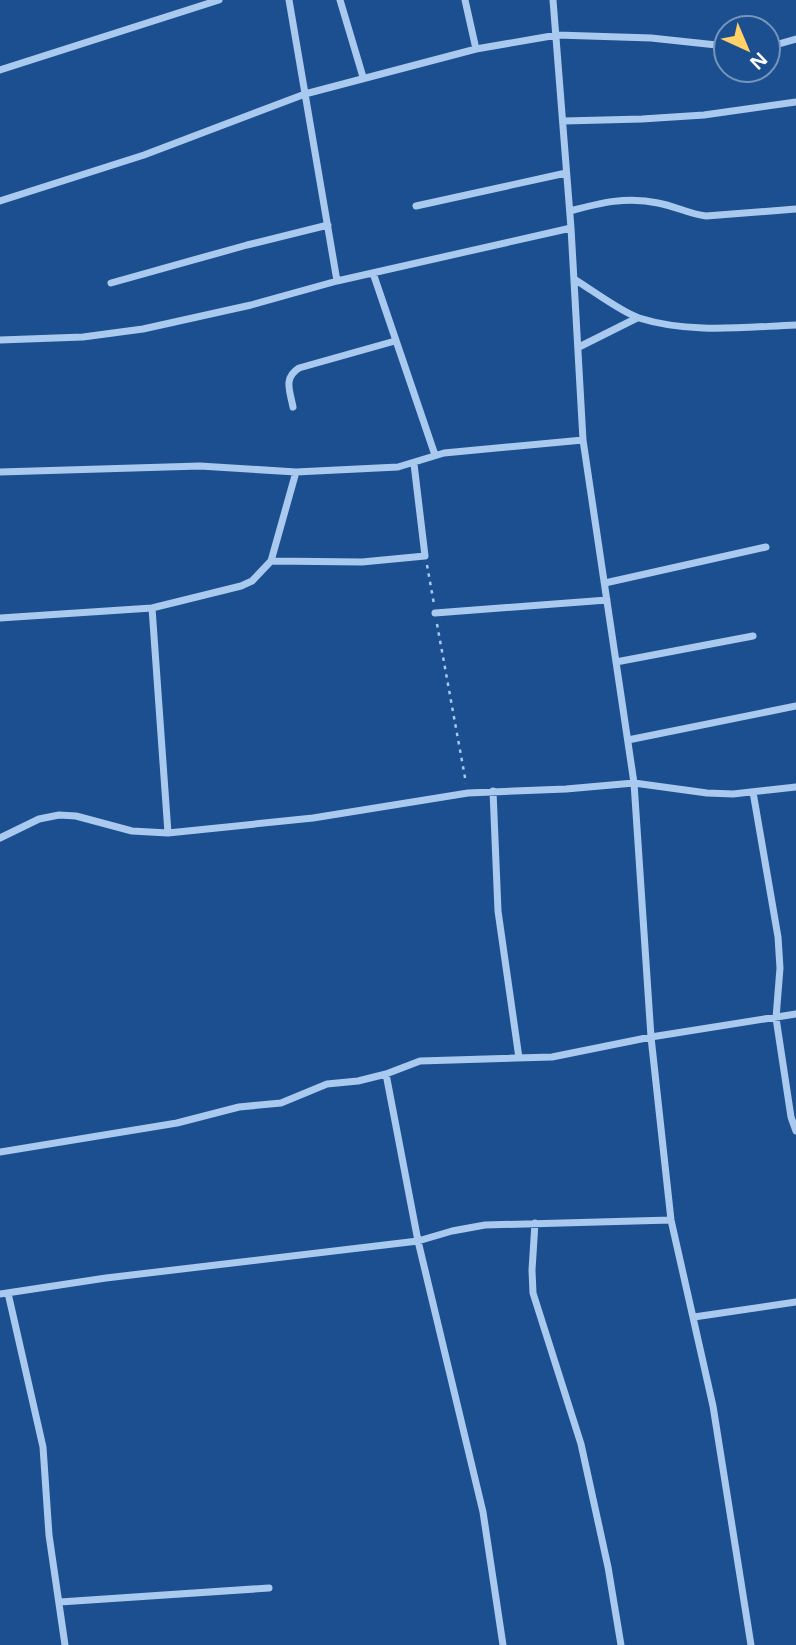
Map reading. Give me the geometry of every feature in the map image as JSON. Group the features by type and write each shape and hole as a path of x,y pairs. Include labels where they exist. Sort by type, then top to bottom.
{"street":[{"path":"0,70 219,0"},
{"path":"289,0 337,281"},
{"path":"340,0 363,77"},
{"path":"465,0 476,49"},
{"path":"553,0 575,279 583,440 634,783 651,1037 671,1220 713,1406 751,1645"},
{"path":"0,201 144,155 305,94 476,49 557,35 651,38 712,45"},
{"path":"564,121 704,115 796,102"},
{"path":"416,206 566,173"},
{"path":"570,211 624,199 660,203 706,216 796,209"},
{"path":"111,283 328,225"},
{"path":"0,340 83,337 143,329 251,305 337,281 571,228"},
{"path":"373,273 435,455"},
{"path":"575,279 637,317 701,329 796,325"},
{"path":"579,347 637,317"},
{"path":"293,407 288,383 293,372 299,368 395,341"},
{"path":"0,472 200,466 296,472 398,467 435,455 583,440"},
{"path":"271,561 362,562 425,556 414,464"},
{"path":"0,618 152,608 252,581 271,561 296,472"},
{"path":"605,583 766,547"},
{"path":"435,612 607,600"},
{"path":"152,608 168,834"},
{"path":"616,662 753,636"},
{"path":"628,740 796,706"},
{"path":"0,838 39,819 59,815 76,816 132,831 168,834 313,818 494,791 566,789 634,783 707,793 796,787"},
{"path":"494,791 498,911 519,1058"},
{"path":"753,792 780,954 776,1018 791,1117 796,1131"},
{"path":"0,1152 177,1123 239,1107 281,1103 327,1084 358,1081 386,1074 420,1060 552,1057 651,1037 796,1014"},
{"path":"386,1074 418,1241 483,1512 503,1645"},
{"path":"65,1645 49,1535 43,1447 4,1294 106,1278 418,1241 485,1225 671,1220"},
{"path":"535,1223 533,1293 580,1444 608,1567 621,1645"},
{"path":"694,1317 796,1302"},
{"path":"60,1602 269,1588"}],"path":[{"path":"425,556 468,793"}]}
